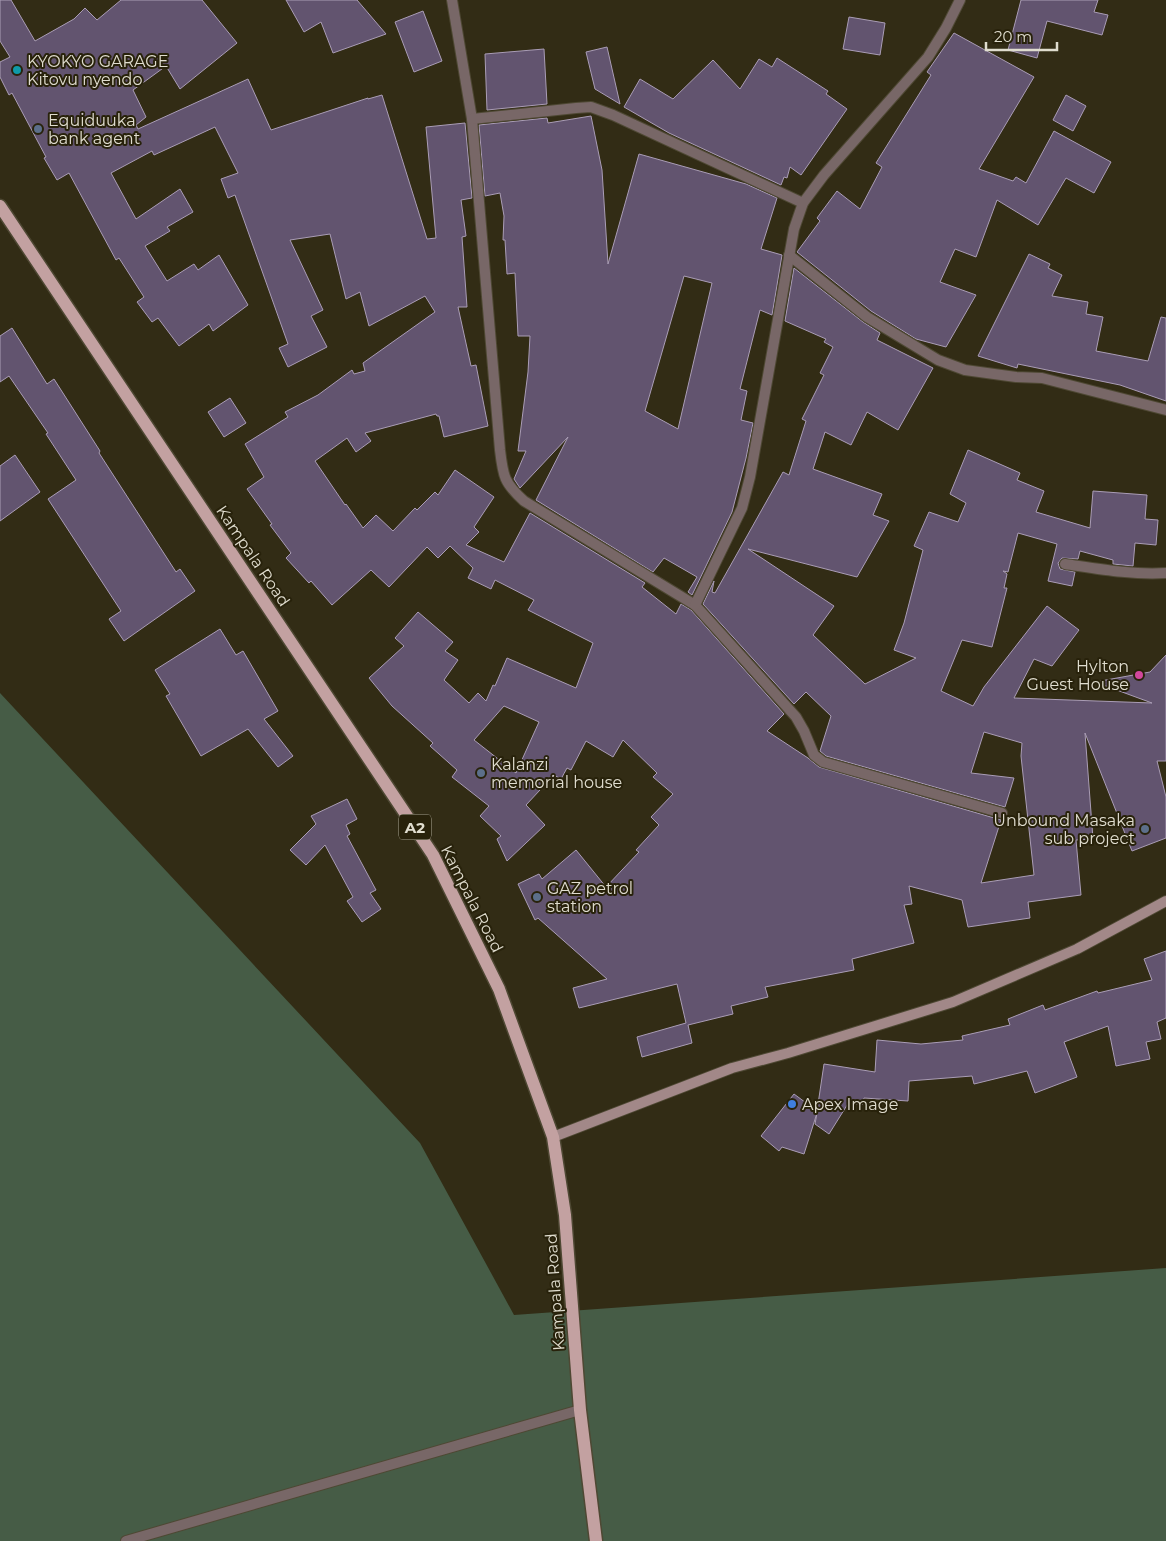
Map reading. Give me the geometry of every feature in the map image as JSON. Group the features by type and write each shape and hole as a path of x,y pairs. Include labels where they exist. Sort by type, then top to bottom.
{"main road":[{"name":"Kampala Road","path":"0,206 433,855 499,989 553,1137 565,1215 580,1410 596,1541"}],"street":[{"path":"452,0 472,119 500,450 502,469 509,488 524,502 695,605 796,717 804,730 814,755 823,762 1002,813"},
{"path":"695,605 742,508 750,477 794,229 803,203 824,174 928,57 960,0"},
{"path":"472,119 591,107 613,115 803,203"},
{"path":"789,256 867,317 938,360 965,370 1016,377 1042,378 1166,410"},
{"path":"1065,564 1118,572 1166,573"},
{"path":"553,1137 732,1068 953,1002 1078,950 1166,901"},
{"path":"126,1541 580,1410"}],"green space":[{"path":"0,693 420,1143 514,1315 1166,1268 1166,1541 0,1541"}],"building":[{"path":"0,0 11,0 35,41 74,19 85,8 97,20 121,0 202,0 237,43 180,89 166,66 133,90 146,117 136,125 138,129 248,79 271,130 382,95 427,239 436,238 426,127 465,123 472,198 461,200 466,236 462,237 467,307 458,307 471,366 476,365 488,426 444,437 439,416 436,414 365,433 371,441 356,452 347,438 315,461 363,528 376,515 393,531 415,508 417,510 435,492 438,495 455,470 494,497 474,527 479,532 466,545 504,562 530,513 645,583 642,587 676,614 681,604 691,610 784,714 767,731 819,767 1001,820 981,883 1034,875 1021,756 1022,743 984,732 971,773 1014,778 1005,807 826,756 820,751 831,716 806,692 794,704 703,604 714,581 712,592 715,593 783,472 789,475 806,421 802,419 824,375 820,373 833,347 824,342 826,339 785,321 794,268 880,333 877,340 933,368 898,430 867,412 851,445 825,432 813,469 882,494 873,515 889,521 857,577 748,549 834,606 813,635 865,684 916,658 894,650 904,623 923,550 914,546 929,512 958,522 966,503 950,494 968,450 1020,473 1017,480 1044,491 1036,512 1090,528 1093,491 1147,495 1145,519 1158,520 1156,545 1135,543 1133,566 1113,564 1113,560 1080,551 1078,559 1062,558 1058,563 1060,569 1075,572 1072,586 1048,581 1057,544 1018,533 1008,572 1003,571 1007,574 1004,588 1007,588 992,647 962,640 941,691 973,706 984,687 1047,606 1079,630 1052,666 1034,659 1014,698 1152,703 1095,682 1150,672 1166,655 1166,761 1157,761 1166,797 1166,838 1132,851 1085,733 1093,839 1076,840 1081,895 1028,902 1030,918 968,927 962,900 909,886 912,904 904,905 914,943 852,959 854,970 765,987 768,997 731,1006 733,1014 688,1025 692,1043 642,1057 637,1037 686,1023 677,984 579,1008 573,988 607,979 538,918 535,920 518,884 539,874 542,879 576,850 606,887 639,852 636,850 659,825 651,817 673,794 653,777 657,773 623,740 613,757 586,741 571,770 567,768 561,779 554,775 526,805 545,825 507,861 497,839 501,836 480,816 489,806 452,777 457,770 430,746 433,743 392,706 369,678 404,646 395,638 418,612 453,642 445,651 458,660 444,680 469,703 478,693 486,701 493,685 495,686 507,658 576,688 593,643 528,610 534,600 495,580 491,589 468,578 473,568 450,546 438,558 427,547 389,587 371,570 332,605 311,581 309,583 286,558 291,553 247,489 264,477 245,444 288,417 285,412 318,395 352,370 354,374 365,371 363,363 435,312 425,296 369,326 360,292 346,299 330,234 290,240 323,310 311,316 327,347 288,367 279,348 288,344 235,195 228,198 221,179 238,173 215,127 154,155 152,151 111,173 136,219 180,189 193,212 167,227 170,231 145,246 167,281 194,264 198,270 219,255 248,305 213,331 209,324 179,346 158,318 152,322 137,302 144,297 119,258 116,260 69,173 57,180 44,158 46,157 12,93 9,95 0,77 0,62 10,57 0,41","holes":["504,706 539,722 516,773 474,740"]},
{"path":"286,0 357,0 386,34 333,53 321,22 304,32"},
{"path":"1021,0 1098,0 1094,12 1108,15 1102,35 1047,21 1037,58 1008,50"},
{"path":"423,11 442,61 414,72 395,22"},
{"path":"849,17 885,23 880,55 843,49"},
{"path":"954,33 1034,77 979,169 1013,181 1016,177 1026,183 1054,131 1111,162 1094,193 1066,178 1038,225 997,200 976,257 955,249 940,282 976,295 946,347 916,339 871,311 797,252 820,221 817,218 837,191 860,209 882,167 876,163 931,75 927,72"},
{"path":"607,47 620,104 595,89 586,52"},
{"path":"544,49 547,104 487,110 485,54"},
{"path":"777,58 828,91 826,94 847,109 801,175 790,167 787,178 784,177 781,185 669,133 624,107 640,79 673,99 713,60 740,89 759,59 772,67"},
{"path":"1066,95 1086,106 1073,131 1053,120"},
{"path":"591,116 602,170 608,264 639,154 746,184 777,198 761,249 782,255 772,315 760,310 740,389 747,391 741,420 753,423 746,458 732,512 692,595 688,592 697,577 664,558 653,572 536,500 568,437 520,488 514,479 526,451 518,451 528,372 530,336 518,336 515,273 507,274 505,240 503,240 504,216 500,193 485,196 479,125 547,118 548,123","holes":["684,276 712,283 678,429 645,411"]},
{"path":"1029,254 1050,264 1048,268 1062,275 1052,296 1088,302 1086,314 1103,317 1096,351 1148,361 1161,317 1166,318 1166,401 1120,385 1018,364 1017,368 978,356"},
{"path":"12,328 47,384 54,379 100,451 99,453 176,572 180,569 195,591 124,641 109,619 121,611 48,499 76,480 46,434 48,433 9,376 0,382 0,336"},
{"path":"230,398 246,423 224,437 208,412"},
{"path":"15,455 40,492 0,521 0,466"},
{"path":"220,629 236,655 243,651 278,711 264,719 293,756 278,767 248,729 201,756 166,696 170,694 155,670"},
{"path":"347,799 357,819 346,825 350,834 347,836 376,890 370,893 381,909 362,922 347,901 353,897 325,845 306,865 290,850 316,824 311,816"},
{"path":"1166,951 1166,1018 1157,1022 1161,1039 1146,1042 1150,1059 1116,1066 1108,1026 1064,1042 1077,1077 1035,1093 1027,1071 974,1084 972,1076 909,1081 908,1101 864,1098 862,1105 849,1102 829,1134 815,1124 817,1113 804,1154 782,1147 779,1151 761,1136 794,1094 817,1111 824,1064 875,1072 877,1040 921,1044 963,1040 962,1036 1010,1025 1008,1019 1043,1005 1045,1010 1097,991 1098,993 1152,980 1144,959"}],"place":[{"name":"KYOKYO GARAGE Kitovu nyendo","path":"17,70"},
{"name":"Equiduuka bank agent","path":"38,129"},
{"name":"Hylton Guest House","path":"1139,675"},
{"name":"Kalanzi memorial house","path":"481,773"},
{"name":"Unbound Masaka sub project","path":"1145,829"},
{"name":"GAZ petrol station","path":"537,897"},
{"name":"Apex Image","path":"792,1104"}]}
